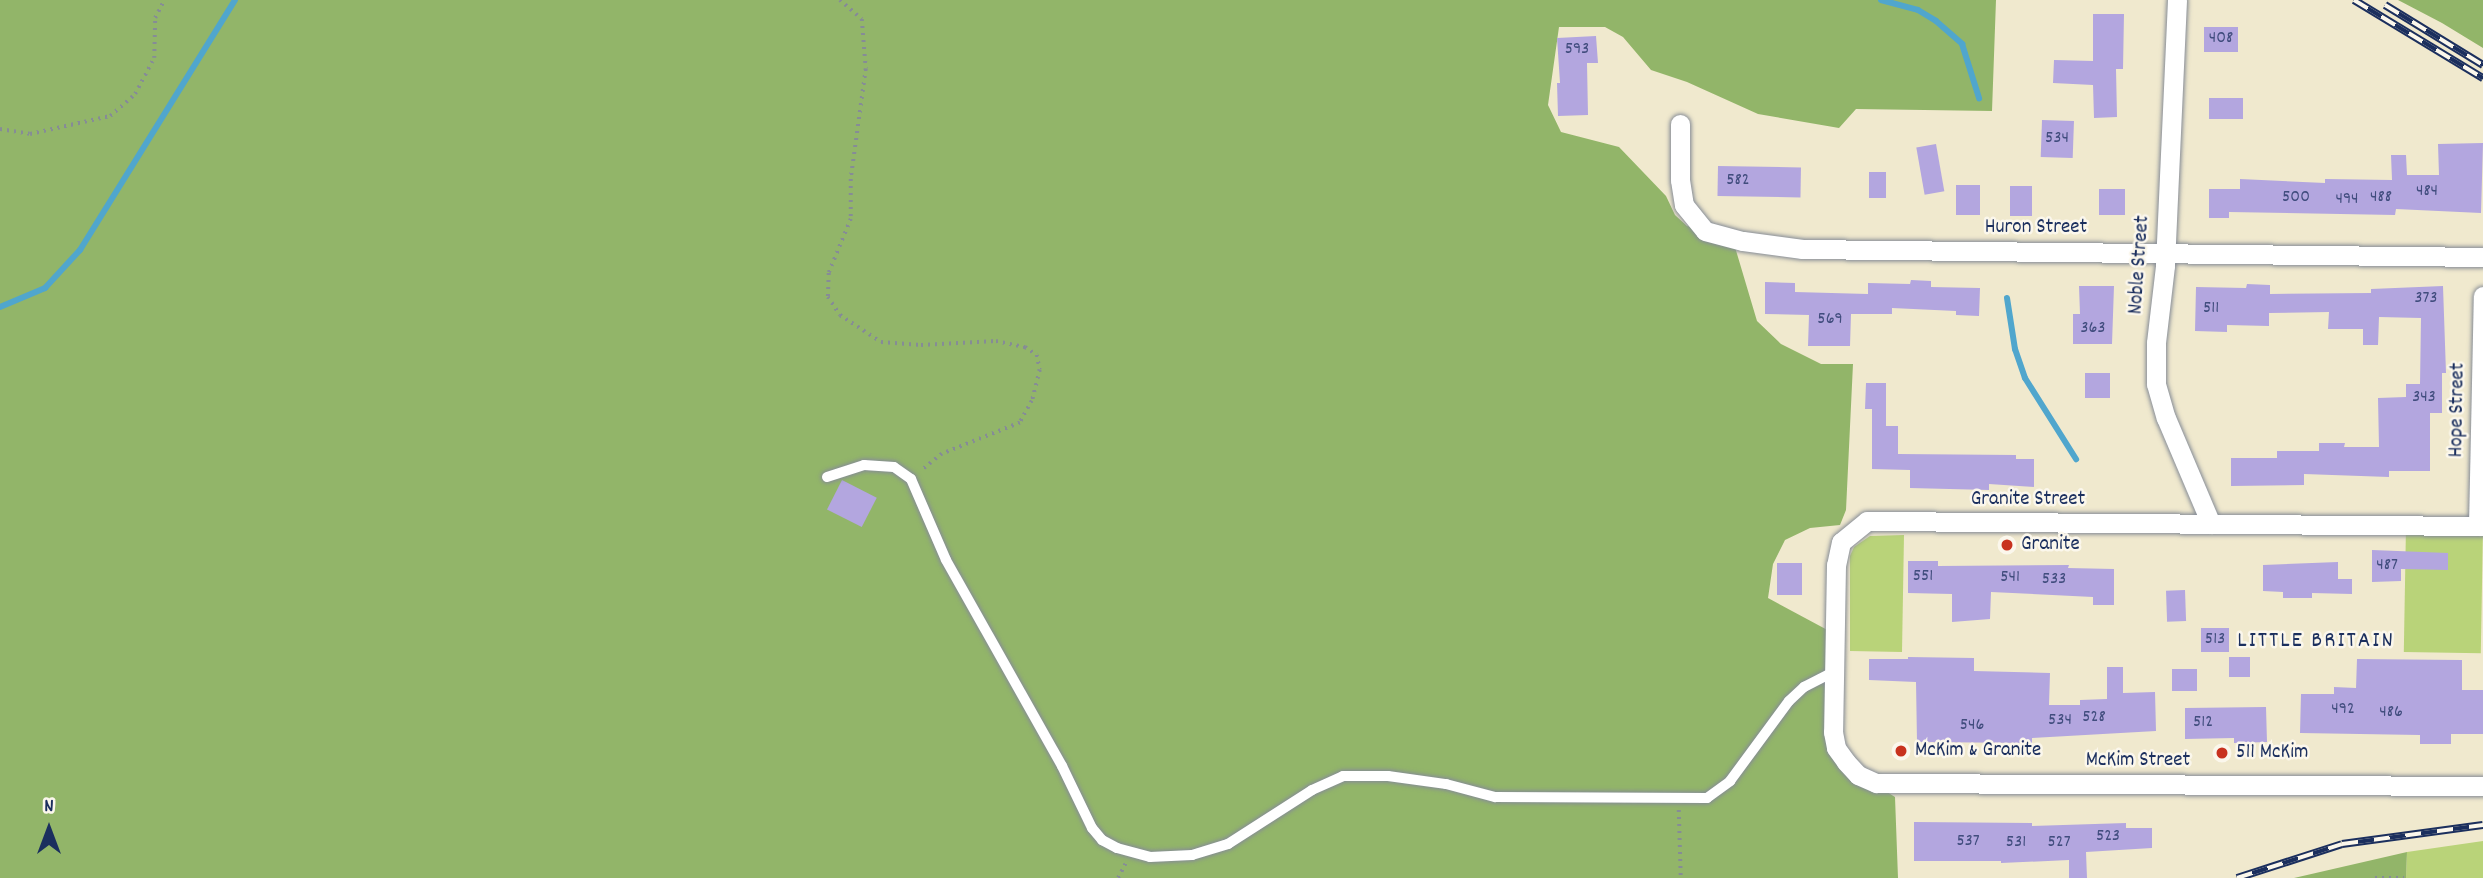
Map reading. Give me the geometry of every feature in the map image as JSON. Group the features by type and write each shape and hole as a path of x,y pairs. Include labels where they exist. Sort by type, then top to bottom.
{"street":[{"name":"Noble Street","path":"2177,0 2166,251 2156,384 2166,418 2211,524"},
{"name":"Huron Street","path":"1680,124 1680,180 1684,205 1705,231 1743,241 1802,249 2166,251 2483,257"},
{"name":"Hope Street","path":"2480,526 2483,296"},
{"name":"Granite Street","path":"1876,783 1858,775 1836,748 1833,732 1836,565 1841,542 1867,522 2480,526"},
{"name":"McKim Street","path":"1876,783 2483,786"}],"lane":[{"path":"827,477 864,465 894,467 911,479 946,560 1062,766 1087,820 1102,840 1117,848 1150,857 1192,855 1228,844 1312,790 1343,776 1388,776 1446,783 1494,797 1707,798 1730,781 1789,701 1804,687 1834,672"}],"path":[{"path":"0,130 30,134 110,116 135,94 154,58 155,18 164,0"},
{"path":"840,0 862,19 866,69 851,180 851,219 829,273 828,298 840,314 881,342 921,345 996,341 1031,351 1037,355 1040,370 1032,401 1020,422 942,454 911,479"},
{"path":"1678,799 1681,878"},
{"path":"2375,878 2404,878"}],"green space":[{"path":"0,0 1996,0 1992,111 1856,109 1839,128 1758,114 1687,82 1651,70 1623,37 1605,27 1559,27 1548,105 1561,132 1619,147 1666,196 1675,215 1687,226 1732,237 1757,321 1781,344 1821,364 1853,364 1846,510 1840,525 1810,528 1785,540 1773,564 1768,598 1833,633 1831,733 1876,785 1895,797 1898,878 0,878"},
{"path":"2398,0 2483,0 2483,48 2442,23"},
{"path":"2406,526 2483,527 2481,653 2404,652"},
{"path":"1904,535 1902,652 1850,651 1850,556 1854,547 1870,536"},
{"path":"2483,841 2483,878 2406,878 2407,852"},
{"path":"2407,852 2406,878 2294,878"}],"building":[{"path":"2093,14 2124,14 2123,69 2116,69 2117,117 2094,118 2093,85 2053,83 2054,60 2093,61"},
{"path":"2204,27 2238,27 2238,52 2204,52"},
{"path":"1596,36 1598,63 1587,63 1588,115 1558,116 1557,83 1560,83 1557,38"},
{"path":"2209,98 2243,98 2243,119 2209,119"},
{"path":"2042,120 2074,121 2073,158 2041,157"},
{"path":"2483,143 2481,213 2396,209 2395,215 2229,212 2229,218 2209,218 2209,189 2240,189 2240,179 2325,183 2325,179 2392,180 2391,155 2406,155 2407,175 2439,175 2438,144"},
{"path":"1936,144 1944,191 1925,195 1916,147"},
{"path":"1718,166 1801,167 1800,197 1717,196"},
{"path":"1869,172 1886,172 1886,198 1869,198"},
{"path":"1956,185 1980,185 1980,215 1956,215"},
{"path":"2010,186 2032,186 2032,216 2010,216"},
{"path":"2099,189 2125,189 2125,215 2099,215"},
{"path":"1911,280 1931,281 1931,287 1980,288 1979,316 1956,315 1956,311 1892,308 1892,314 1851,314 1850,346 1808,346 1809,315 1765,314 1765,282 1795,283 1795,292 1868,294 1868,283 1910,284"},
{"path":"2247,284 2270,285 2270,294 2371,293 2371,289 2443,286 2446,373 2442,373 2442,413 2430,413 2430,471 2389,471 2389,477 2304,474 2304,485 2231,486 2231,458 2277,458 2277,451 2319,451 2319,443 2345,443 2344,447 2379,447 2378,398 2406,397 2406,384 2420,384 2421,318 2379,317 2378,345 2363,345 2363,329 2328,329 2329,312 2269,313 2269,326 2227,325 2227,332 2195,331 2196,287 2246,288"},
{"path":"2079,286 2114,286 2112,344 2073,344 2073,314 2080,314"},
{"path":"2085,373 2110,373 2110,398 2085,398"},
{"path":"1866,383 1886,383 1886,426 1898,426 1898,454 2016,455 2016,459 2034,459 2034,487 1989,484 1989,490 1910,488 1910,470 1872,469 1872,409 1865,409"},
{"path":"842,480 877,498 862,527 827,509"},
{"path":"2372,550 2448,553 2448,570 2401,569 2401,581 2372,582"},
{"path":"1908,561 1938,561 1938,566 2069,565 2068,568 2114,569 2114,605 2093,605 2093,597 1991,592 1990,619 1952,622 1952,594 1908,593"},
{"path":"2338,562 2338,579 2352,579 2352,594 2312,593 2312,598 2283,598 2283,592 2263,591 2263,565"},
{"path":"1777,563 1802,563 1802,595 1777,595"},
{"path":"2185,590 2186,621 2167,622 2166,591"},
{"path":"2201,628 2229,628 2229,652 2201,652"},
{"path":"2229,657 2250,657 2250,677 2229,677"},
{"path":"1974,658 1974,671 2050,673 2049,705 2080,705 2080,700 2107,699 2107,667 2123,667 2123,693 2155,692 2156,731 2032,738 2032,743 1917,742 1916,682 1869,680 1869,659"},
{"path":"2357,659 2462,660 2462,690 2483,690 2483,734 2451,734 2451,744 2420,744 2420,735 2300,733 2301,694 2334,694 2334,687 2356,688"},
{"path":"2172,669 2197,669 2197,691 2172,691"},
{"path":"2266,707 2267,742 2234,743 2234,738 2185,739 2185,708"},
{"path":"1914,822 2032,823 2032,826 2126,823 2126,828 2152,828 2152,848 2086,852 2087,878 2069,878 2069,860 2001,863 1914,861"}],"waterway":[{"path":"0,307 45,288 80,250 235,0"},
{"path":"1881,0 1918,10 1936,21 1962,44 1979,98"},
{"path":"2007,298 2015,349 2025,378 2076,459"}],"railway":[{"path":"2354,0 2483,78"},
{"path":"2385,5 2483,65"},
{"path":"2237,878 2342,844 2483,825"}],"place":[{"name":"Granite","path":"2007,545"},
{"name":"McKim & Granite","path":"1901,751"},
{"name":"511 McKim","path":"2222,753"}],"district":[{"name":"LITTLE BRITAIN","path":"2316,642"}]}
